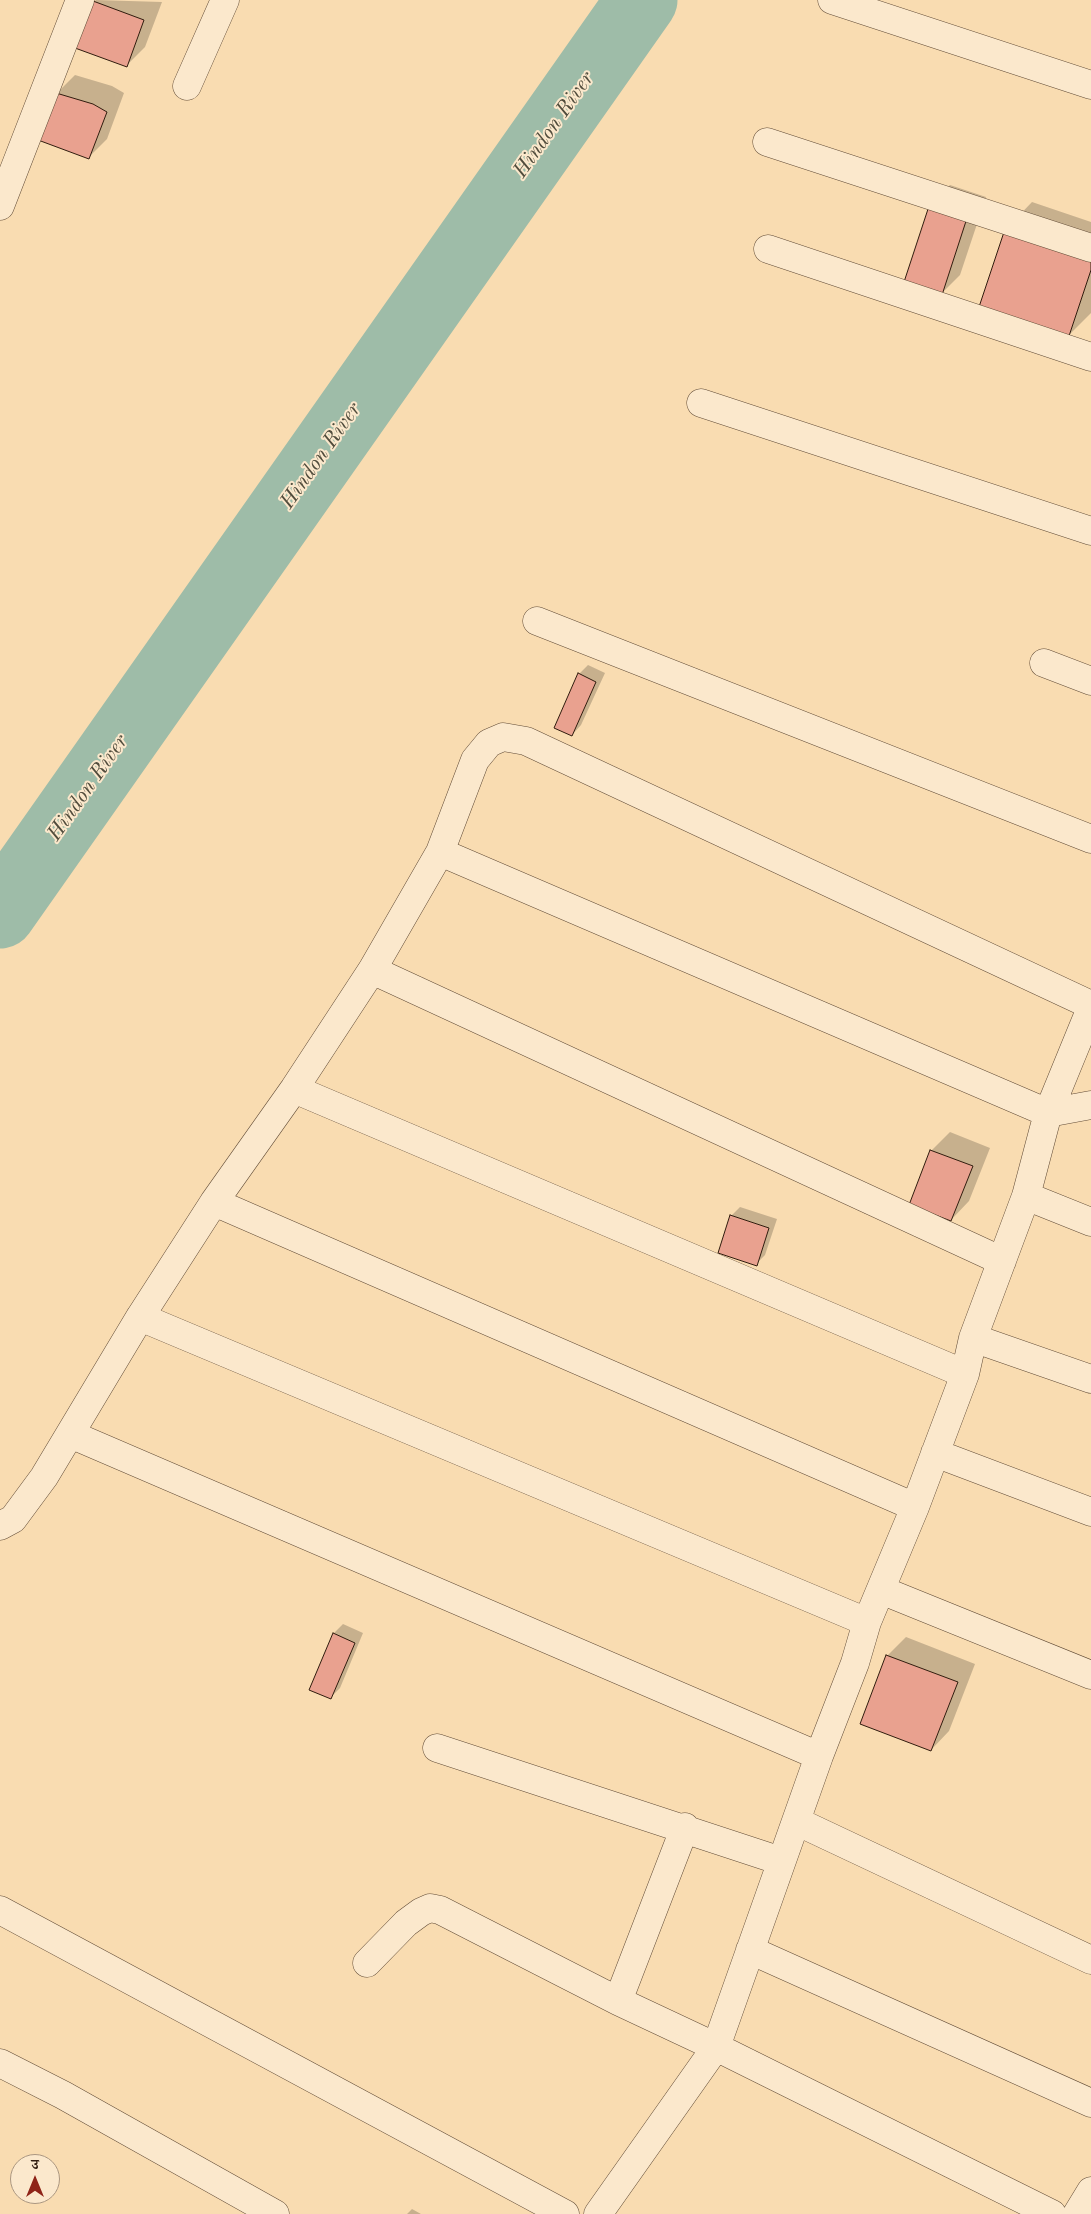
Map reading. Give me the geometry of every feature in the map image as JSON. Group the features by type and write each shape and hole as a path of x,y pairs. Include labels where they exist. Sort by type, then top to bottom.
{"street":[{"path":"0,206 80,0"},
{"path":"187,86 224,0"},
{"path":"832,0 1091,85"},
{"path":"767,142 1091,248"},
{"path":"768,250 1091,357"},
{"path":"701,403 1091,531"},
{"path":"536,621 1091,839"},
{"path":"1044,663 1091,681"},
{"path":"0,1526 13,1519 44,1477 140,1317 214,1202 294,1089 372,970 440,852 475,760 489,743 503,737 526,741 1091,1006 1048,1113 1026,1196 973,1338 965,1374 915,1507 867,1622 855,1663 819,1756 716,2047 598,2214"},
{"path":"440,852 1048,1113 1091,1105"},
{"path":"372,970 1002,1261"},
{"path":"294,1089 965,1374"},
{"path":"1026,1196 1091,1222"},
{"path":"214,1202 915,1507"},
{"path":"140,1317 867,1622"},
{"path":"973,1338 1091,1379"},
{"path":"70,1434 819,1756"},
{"path":"935,1452 1091,1512"},
{"path":"881,1590 1091,1675"},
{"path":"437,1748 685,1827 782,1861"},
{"path":"796,1821 1091,1960"},
{"path":"618,2001 685,1827"},
{"path":"366,1963 406,1923 421,1912 430,1908 440,1910 618,2001 716,2047 1052,2214"},
{"path":"0,1910 565,2214"},
{"path":"750,1950 1091,2104"},
{"path":"0,2062 275,2214"},
{"path":"1077,2214 1091,2191"}],"building":[{"path":"93,1 144,20 127,67 75,48"},
{"path":"56,93 93,104 107,112 89,159 38,140"},
{"path":"930,203 968,215 942,295 904,282"},
{"path":"1005,229 1091,257 1091,270 1069,336 979,307"},
{"path":"578,673 596,682 572,736 554,728"},
{"path":"930,1150 973,1166 951,1221 909,1205"},
{"path":"730,1215 769,1228 757,1266 718,1253"},
{"path":"333,1633 355,1643 331,1699 309,1690"},
{"path":"886,1655 958,1682 931,1751 860,1724"}],"waterway":[{"name":"Hindon River","path":"0,913 642,0"}]}
